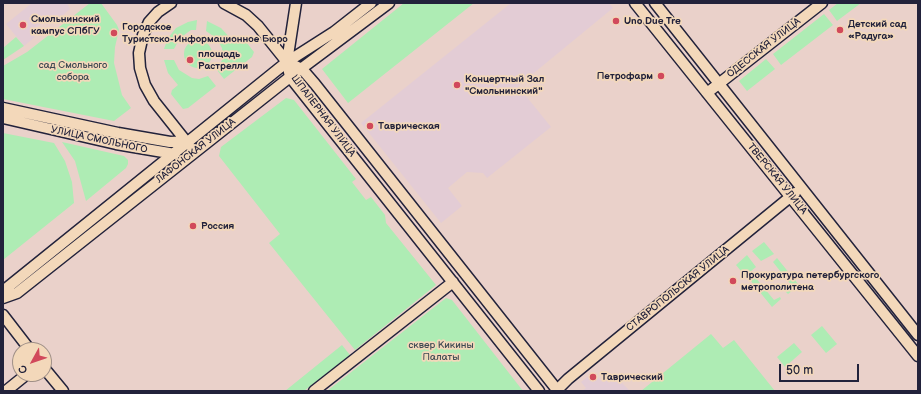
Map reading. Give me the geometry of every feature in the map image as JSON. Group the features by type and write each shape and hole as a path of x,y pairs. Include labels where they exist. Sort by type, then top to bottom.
{"street":[{"path":"171,3 158,12 149,22 143,35 139,53 140,68 145,85 154,101 195,152"},
{"path":"224,3 246,16 254,23 287,62"},
{"path":"287,62 296,3"},
{"name":"ЛАФОНСКАЯ УЛИЦА","path":"3,291 186,141 287,62 334,32 371,3"},
{"name":"ЛАФОНСКАЯ УЛИЦА","path":"3,298 17,293 290,77 389,3"},
{"name":"ТВЕРСКАЯ УЛИЦА","path":"635,3 918,356"},
{"name":"ТВЕРСКАЯ УЛИЦА","path":"655,3 918,335"},
{"name":"ОДЕССКАЯ УЛИЦА","path":"707,93 822,3"},
{"name":"ШПАЛЕРНАЯ УЛИЦА","path":"287,62 302,69 557,390"},
{"name":"ШПАЛЕРНАЯ УЛИЦА","path":"287,62 290,77 540,391"},
{"name":"УЛИЦА СМОЛЬНОГО","path":"3,108 118,133 170,142 186,141"},
{"name":"УЛИЦА СМОЛЬНОГО","path":"3,118 170,154 195,152"},
{"name":"СТАВРОПОЛЬСКАЯ УЛИЦА","path":"557,390 568,378 802,188"},
{"path":"314,391 453,282"},
{"path":"3,315 24,342"},
{"path":"52,378 63,391"},
{"path":"6,391 17,382"}],"shaded area":[{"name":"Смольнинский кампус СПбГУ","path":"32,3 67,3 70,9 56,21 51,15 31,32 35,37 24,46 6,24"},
{"path":"511,3 609,3 613,8 518,86 551,127 487,178 483,173 467,172 448,188 462,206 441,223 361,123"},
{"path":"594,372 602,382 605,379 609,383 616,377 630,391 582,391 586,388 581,382"}],"green space":[{"name":"сад Смольного собора","path":"90,3 101,3 119,30 115,47 114,63 122,95 131,108 114,121 3,99 3,66 27,52"},
{"path":"404,3 474,3 348,103 322,69"},
{"path":"838,3 861,3 837,21 829,10"},
{"path":"824,14 833,25 781,65 773,54"},
{"path":"197,20 196,30 191,30 180,38 174,49 164,49 168,38 176,28 188,22"},
{"path":"207,21 221,28 233,41 239,37 243,38 254,52 252,57 224,79 217,70 222,60 222,48 216,38 206,31"},
{"path":"16,37 24,46 3,60 3,48"},
{"path":"198,40 204,41 208,44 211,48 211,60 208,64 204,67 198,68 192,67 188,64 185,60 184,54 185,48 188,44 192,41"},
{"path":"766,59 775,69 747,91 739,81"},
{"path":"164,60 174,60 179,70 192,78 199,79 208,76 216,86 188,108 183,109 171,94 172,90 178,85 168,73"},
{"path":"286,98 294,100 356,179 352,182 366,200 371,197 385,215 386,223 436,285 355,350 269,243 280,234 219,156 221,147"},
{"path":"3,133 54,143 65,161 72,182 74,203 3,260"},
{"path":"62,142 124,156 128,160 128,164 126,168 86,201 75,161"},
{"path":"764,242 774,254 761,261 752,251"},
{"path":"747,255 756,267 745,276 736,265"},
{"path":"777,258 799,285 788,294 786,292 792,286 773,262"},
{"path":"755,277 774,300 780,297 781,299 772,307 750,280"},
{"name":"сквер Кикины Палаты","path":"446,298 452,300 523,391 327,391"},
{"path":"822,326 837,344 826,353 811,335"},
{"path":"711,334 723,348 734,340 775,391 641,391"},
{"path":"794,343 802,352 785,367 777,357"},
{"path":"342,345 350,355 304,391 285,391"}],"place":[{"name":"Uno Due Tre","path":"616,21"},
{"name":"Смольнинский кампус СПбГУ","path":"23,25"},
{"name":"Детский сад «Радуга»","path":"840,30"},
{"name":"Городское Туристско-Информационное Бюро","path":"114,33"},
{"name":"площадь Растрелли","path":"190,60"},
{"name":"Петрофарм","path":"661,76"},
{"name":"Концертный Зал \"Смольнинский\"","path":"457,85"},
{"name":"Таврическая","path":"370,126"},
{"name":"Россия","path":"193,226"},
{"name":"Прокуратура петербургского метрополитена","path":"733,281"},
{"name":"Таврический","path":"593,377"}]}
